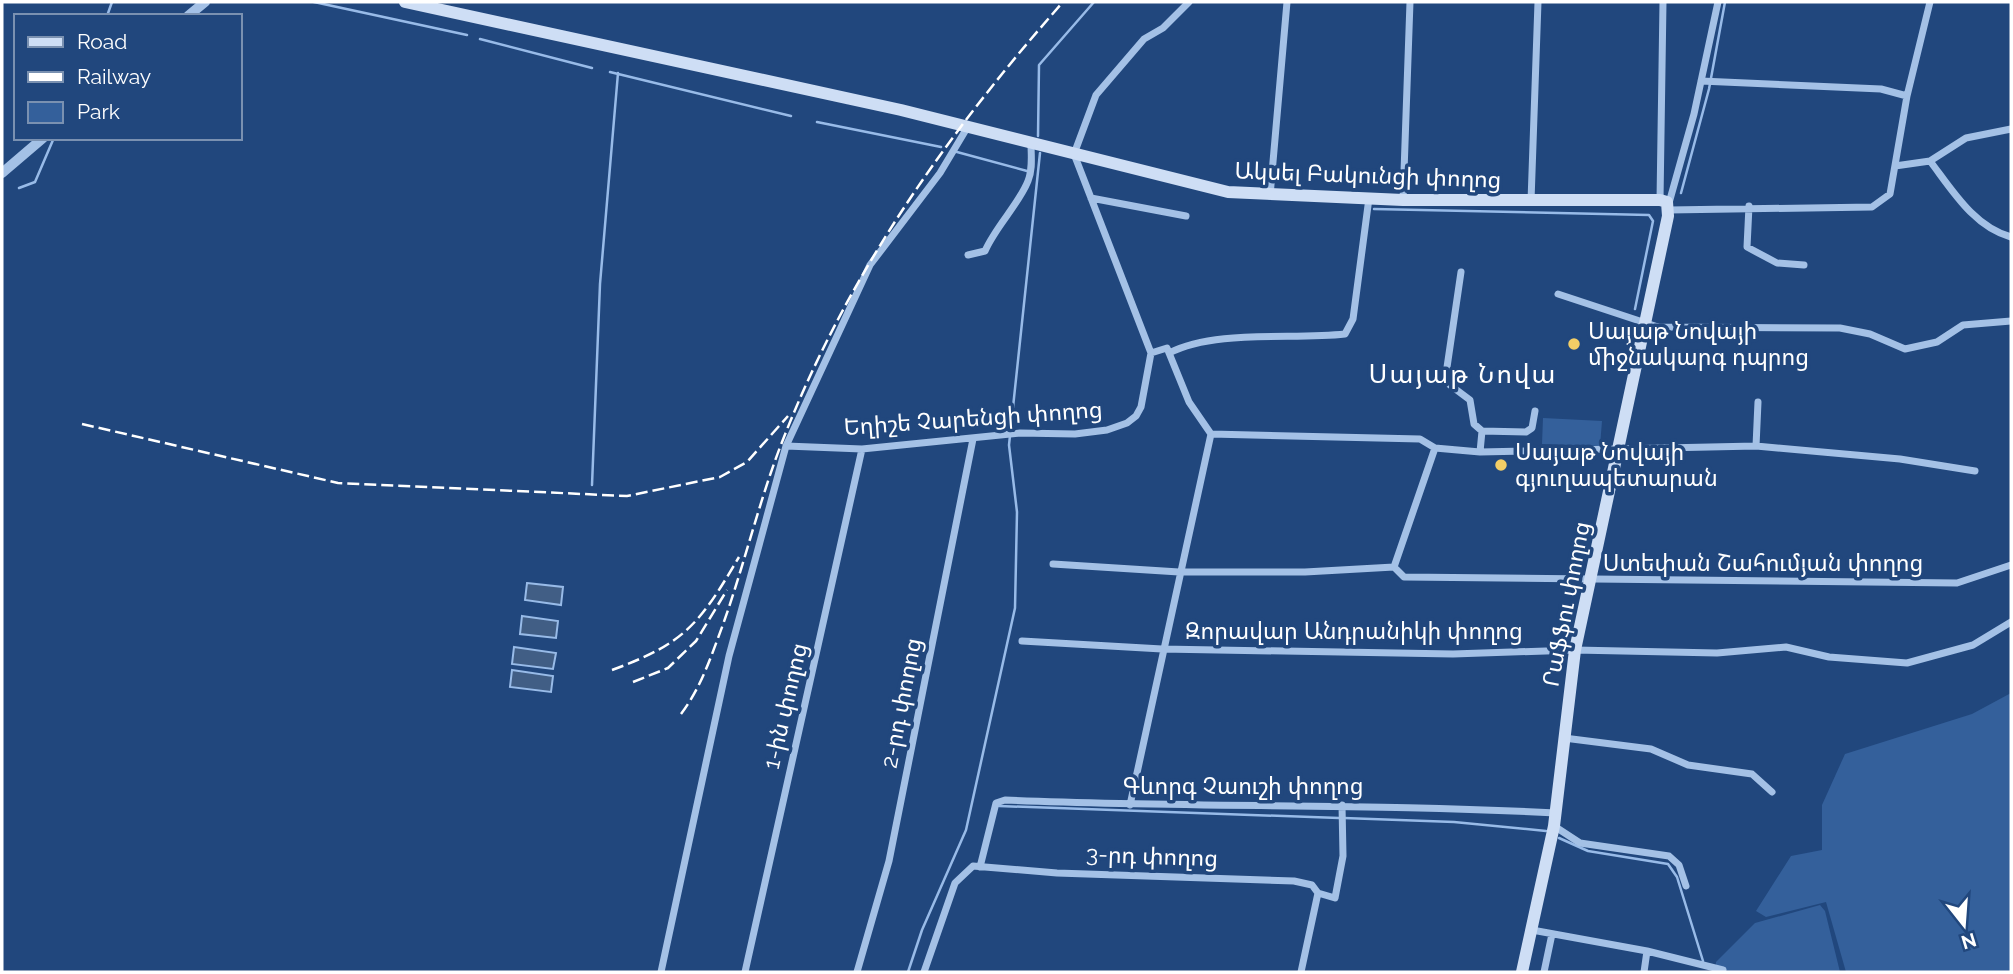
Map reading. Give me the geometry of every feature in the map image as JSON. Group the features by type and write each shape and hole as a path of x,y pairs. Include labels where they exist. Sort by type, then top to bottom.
{"main road":[{"name":"Ակսել Բակունցի փողոց","path":"405,2 876,104 1228,192 1403,200 1666,204"},
{"name":"Րաֆֆու փողոց","path":"1522,972 1555,820 1575,650 1646,321 1666,204"}],"street":[{"path":"190,14 205,2"},
{"path":"1130,806 1210,434 1189,402 1167,348 1151,353 1074,154 1096,95 1144,38 1163,28 1189,2"},
{"path":"1270,196 1287,2"},
{"path":"1403,200 1410,2"},
{"path":"1531,201 1538,2"},
{"path":"1663,2 1666,204 1872,207 1890,194 1908,96 1930,2"},
{"name":"Րաֆֆու փողոց","path":"1666,204 1701,81 1718,2"},
{"path":"1701,81 1853,87 1908,96"},
{"path":"662,972 729,656 786,446 870,265 940,173 967,128"},
{"path":"1895,166 1930,161 1960,140 2011,130"},
{"path":"2,173 41,140"},
{"path":"968,255 985,251 995,229 1028,183 1031,143"},
{"path":"1930,161 1971,214 1988,227 2011,237"},
{"path":"1091,198 1186,216"},
{"path":"1169,353 1184,345 1345,334 1353,318 1369,198"},
{"path":"1749,206 1747,247 1777,262 1804,265"},
{"path":"1461,272 1446,374 1450,385 1470,400 1474,424 1482,431 1526,432 1532,428 1535,411"},
{"path":"1558,294 1658,327 1840,328 1870,334 1905,349 1937,342 1963,325 2011,321"},
{"name":"Եղիշե Չարենցի փողոց","path":"786,446 862,449 1020,433 1075,434 1107,430 1127,423 1141,407 1151,353"},
{"path":"1756,446 1758,401"},
{"path":"1480,452 1482,431"},
{"path":"1210,434 1420,439 1435,448 1480,452 1756,446 1900,459 1975,471"},
{"name":"2-րդ փողոց","path":"856,972 888,861 973,439"},
{"path":"1394,567 1435,448"},
{"name":"1-ին փողոց","path":"745,972 862,449"},
{"name":"Ստեփան Շահումյան փողոց","path":"1053,564 1179,572 1305,572 1394,567 1404,577 1590,581 1957,583 2011,565"},
{"name":"Զորավար Անդրանիկի փողոց","path":"1022,641 1162,649 1454,654 1575,650 1717,653 1786,648 1829,657 1908,663 1973,645 2011,622"},
{"path":"1564,738 1651,749 1688,765 1752,774 1772,792"},
{"name":"Գևորգ Չաուշի փողոց","path":"980,867 996,803 1005,800 1130,806 1342,806 1555,820"},
{"path":"1301,972 1318,893 1335,898 1343,856 1342,806"},
{"path":"1555,820 1580,843 1669,856 1679,865 1686,886"},
{"path":"923,972 955,884 973,866 980,867"},
{"name":"3-րդ փողոց","path":"980,867 1057,873 1294,881 1312,885 1318,893"},
{"path":"1532,930 1647,951 1723,970"},
{"path":"1544,972 1552,934"},
{"path":"1644,972 1647,951"}],"green space":[{"path":"1543,418 1602,421 1600,446 1542,444"},
{"path":"2011,693 2011,972 1846,972 1826,902 1766,917 1756,911 1791,856 1822,850 1822,805 1845,754 1972,714"},
{"path":"1820,905 1825,911 1840,972 1715,972 1716,962 1755,923"}],"shaded area":[{"path":"527,583 563,587 561,605 525,600"},
{"path":"522,616 558,621 556,638 520,634"},
{"path":"514,647 556,653 553,669 512,664"},
{"path":"512,670 553,676 551,692 510,687"}],"waterway":[{"path":"108,14 112,2"},
{"path":"314,2 467,35"},
{"path":"1038,136 1039,65 1094,2"},
{"path":"1681,193 1709,89 1725,2"},
{"path":"480,39 592,68"},
{"path":"610,72 791,116"},
{"path":"592,485 600,284 618,73"},
{"path":"817,122 941,147"},
{"path":"19,188 35,182 53,140"},
{"path":"957,152 1027,171"},
{"path":"908,972 922,930 966,830 1015,608 1017,512 1009,445 1040,153"},
{"path":"1374,209 1649,215 1653,221 1635,309"},
{"path":"999,806 1339,818"},
{"path":"1344,818 1454,822 1546,831"},
{"path":"1559,838 1588,851 1668,864 1677,877 1703,961"}],"railway":[{"path":"681,714 707,668 784,437 838,319 904,207 941,154 980,102 1063,2"},
{"path":"82,424 338,483 627,496 720,477 747,462 788,416"},
{"path":"612,670 658,650 689,628 713,599 739,557"},
{"path":"633,682 668,668 696,641 727,590"}],"place":[{"name":"Սայաթ Նովայի միջնակարգ դպրոց","path":"1574,344"},
{"name":"Սայաթ Նովայի գյուղապետարան","path":"1501,465"}],"district":[{"name":"Սայաթ Նովա","path":"1463,374"}]}
